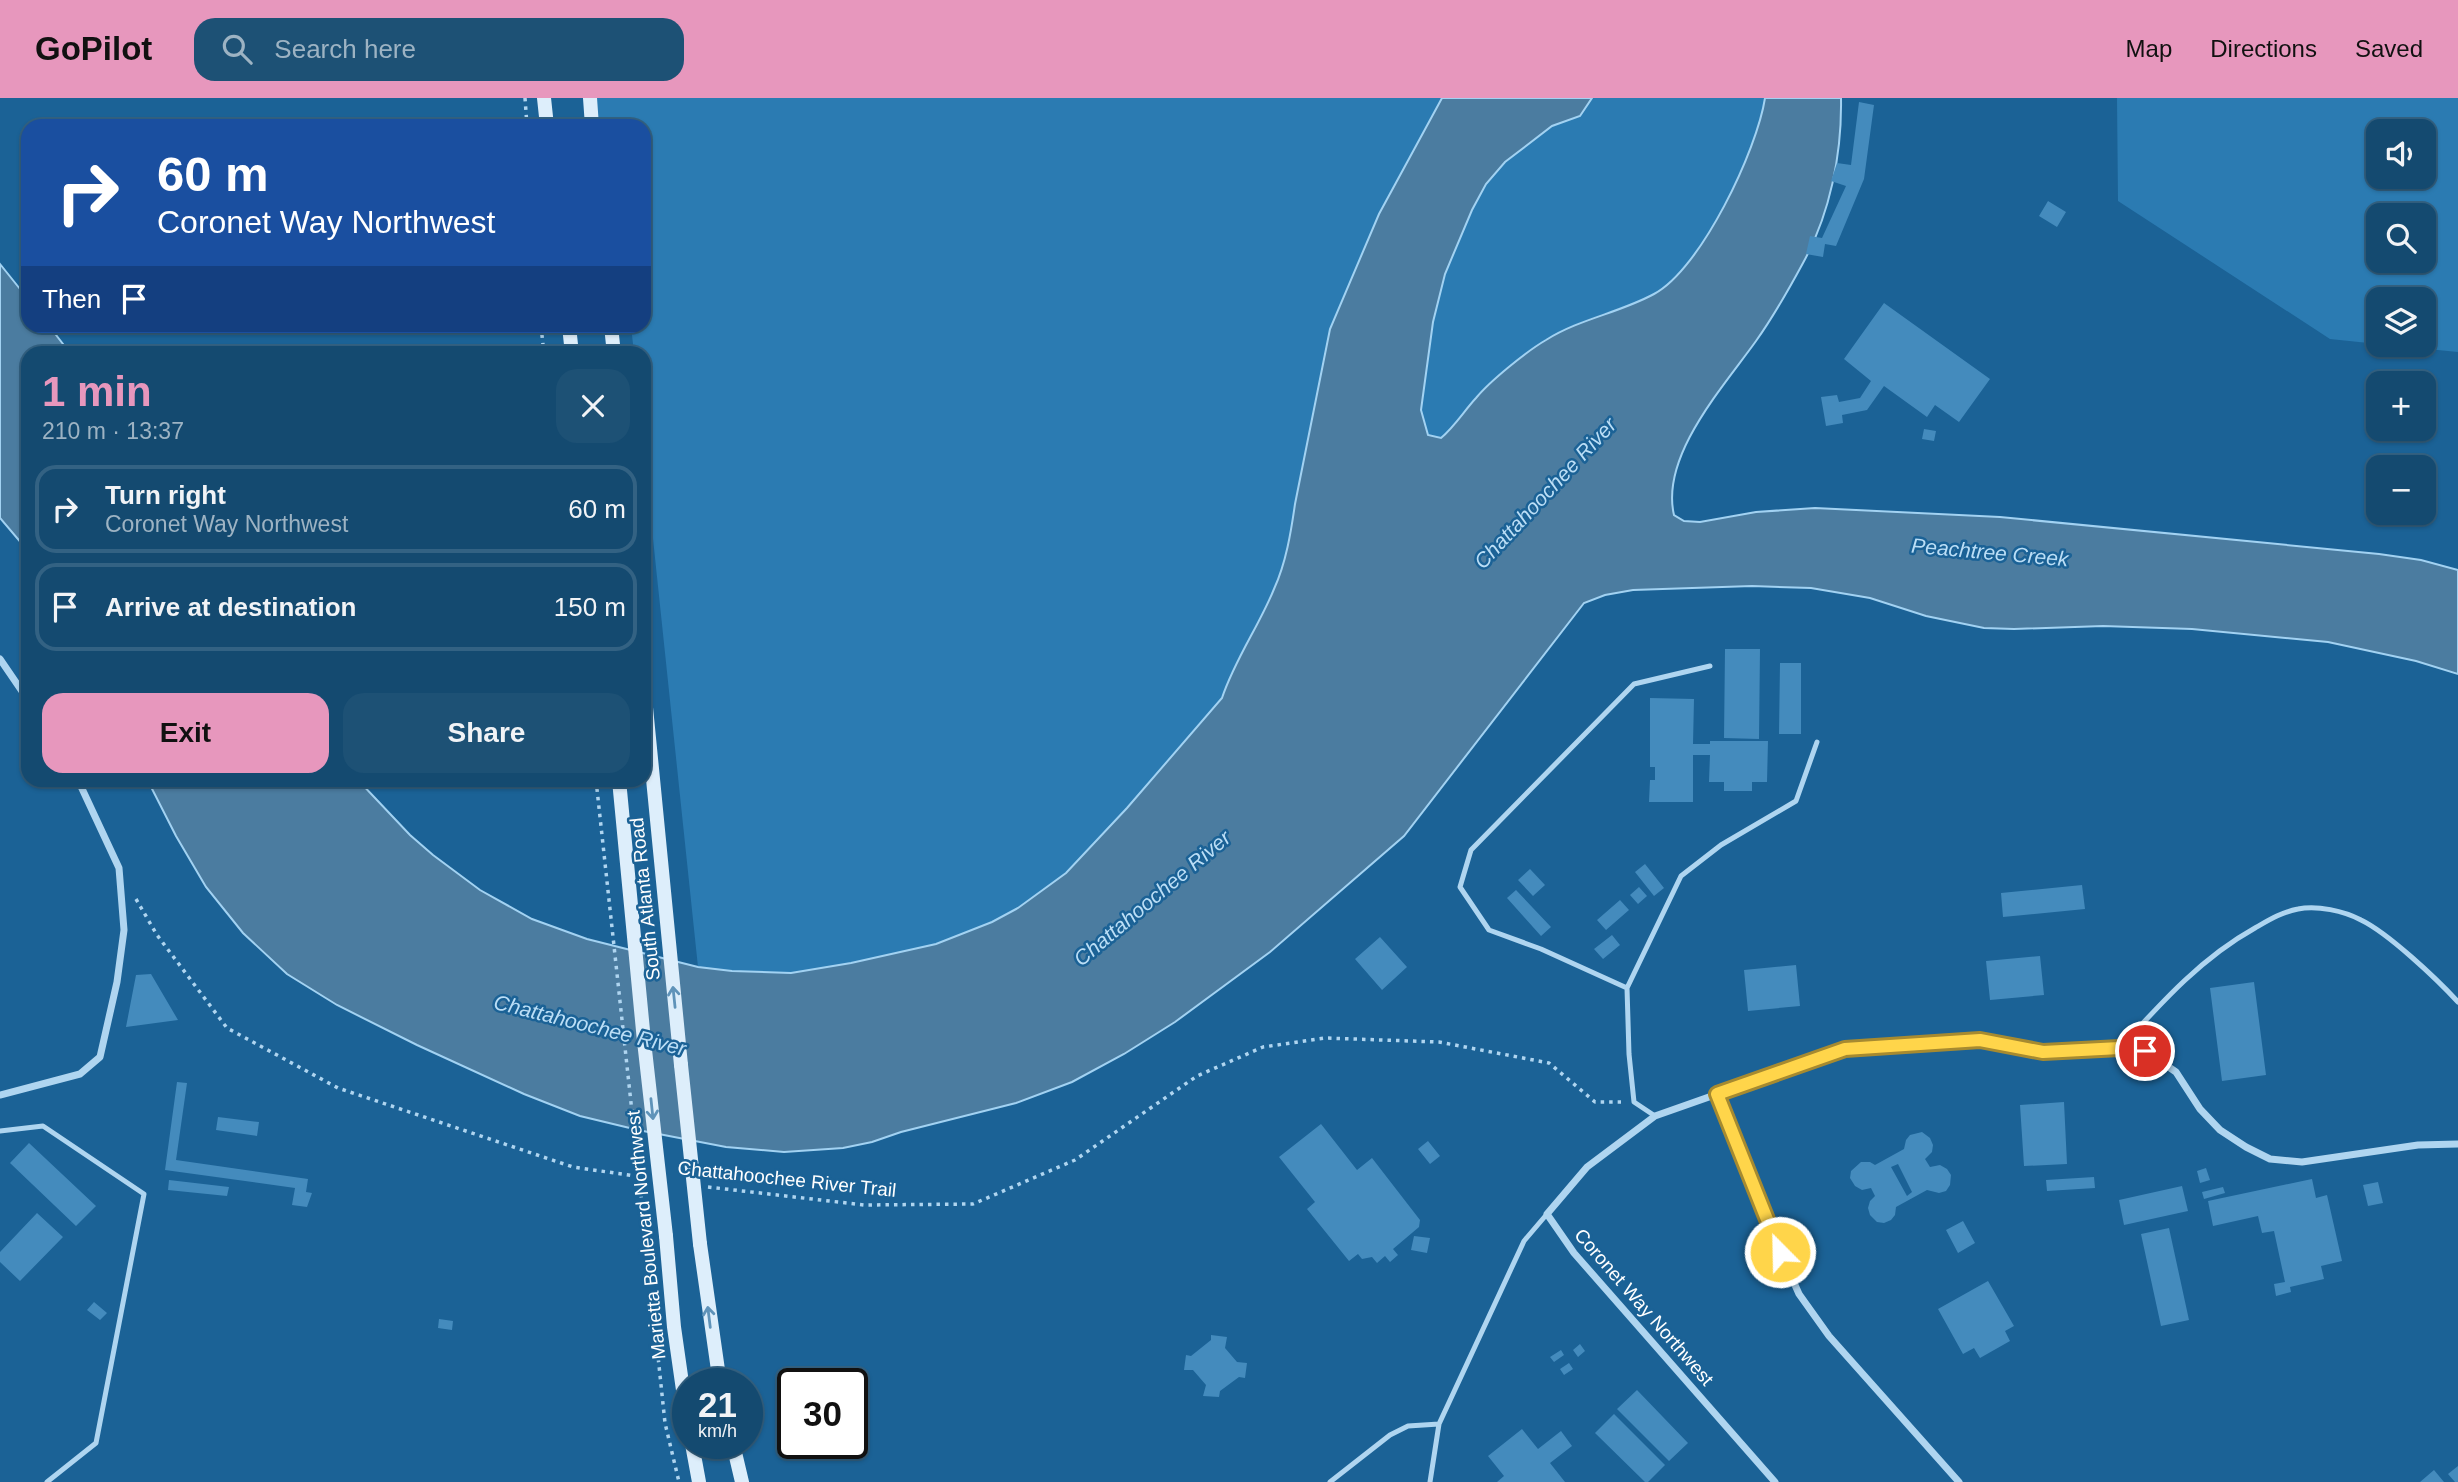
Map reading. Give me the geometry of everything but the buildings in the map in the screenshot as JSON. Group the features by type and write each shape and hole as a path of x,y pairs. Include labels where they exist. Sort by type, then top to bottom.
{"main road":[{"path":"544,98 546,119"},
{"path":"590,98 592,119"},
{"name":"South Atlanta Road","path":"651,765 700,1244 718,1368"},
{"name":"South Atlanta Road","path":"620,787 644,1041"},
{"name":"Marietta Boulevard Northwest","path":"644,1041 680,1368"},
{"path":"695,1459 699,1482"},
{"path":"736,1459 741,1482"}],"street":[{"path":"0,659 21,690"},
{"path":"0,1095 80,1074 100,1057 117,982 124,930 118,868 81,787"},
{"path":"1547,1214 1587,1167 1655,1116 1845,1049 1980,1040 2043,1052 2120,1048 2145,1051 2176,1072 2200,1109 2220,1130 2246,1147 2270,1158 2302,1163 2418,1145 2458,1144"},
{"path":"1717,1094 1771,1231 1800,1294 1829,1336 1959,1482"},
{"name":"Coronet Way Northwest","path":"1547,1214 1573,1252 1775,1482"}],"lane":[{"path":"1627,988 1541,949 1489,930 1460,887 1471,849 1634,684 1710,666"},
{"path":"1655,1116 1634,1102 1627,988 1681,876 1721,845 1796,801 1816,742"},
{"path":"2120,1048 2174,990 2228,943 2277,916 2300,908 2331,910 2361,920 2408,956 2458,1002"},
{"path":"0,1131 43,1126 144,1194 96,1443 47,1482"},
{"path":"1430,1482 1439,1424 1524,1241 1547,1214"},
{"path":"1330,1482 1390,1435 1408,1426 1439,1424"}],"path":[{"path":"525,98 526,119"},
{"path":"597,787 665,1423 679,1482"},
{"name":"Chattahoochee River Trail","path":"118,868 157,934 227,1028 338,1087 573,1167 651,1179"},
{"name":"Chattahoochee River Trail","path":"703,1186 864,1205 973,1204 1075,1160 1197,1076 1264,1047 1325,1038 1439,1042 1549,1063 1595,1102 1634,1102"}],"shaded area":[{"path":"594,98 1442,98 1379,214 1330,329 1282,569 1222,698 1127,808 1066,873 1018,908 992,922 936,944 791,973 698,967 651,520 651,346 633,346 632,333 651,333 651,119 598,119"},
{"path":"1592,98 1765,98 1751,147 1724,206 1708,235 1672,281 1644,299 1574,325 1548,339 1492,381 1441,438 1428,435 1421,410 1433,322 1445,274 1472,210 1486,184 1505,162 1553,126 1580,116"},
{"path":"2117,98 2458,98 2458,352 2436,350 2436,287 2366,287 2366,343 2330,339 2118,201"}],"water":[{"path":"1442,98 1592,98 1580,116 1552,126 1505,162 1486,184 1472,210 1445,274 1433,322 1421,410 1428,435 1441,438 1490,383 1538,345 1572,327 1641,301 1672,281 1708,235 1724,206 1751,147 1765,98 1841,98 1837,162 1827,204 1812,244 1775,313 1712,400 1685,446 1676,469 1672,492 1674,515 1684,521 1700,522 1756,512 1815,508 2000,517 2421,560 2458,570 2458,674 2416,661 2328,642 2192,629 2103,626 1984,628 1926,616 1870,598 1811,588 1752,586 1633,590 1605,595 1584,603 1404,836 1270,952 1175,1022 1072,1082 1016,1103 872,1142 843,1148 784,1152 726,1147 580,1116 524,1094 337,1005 287,974 243,933 206,887 151,787 365,787 433,855 480,890 532,919 587,939 698,967 791,973 936,944 992,922 1018,908 1066,873 1127,808 1222,698 1282,569 1330,329 1379,214"},
{"path":"0,264 21,290 21,333 54,333 65,346 21,346 21,543 0,518"}],"route":[{"path":"1780,1252 1717,1094 1845,1049 1980,1040 2043,1052 2120,1048 2145,1051"}],"water label":[{"name":"Chattahoochee River","path":"1545,493"},
{"name":"Peachtree Creek","path":"1990,552"},
{"name":"Chattahoochee River","path":"1152,898"},
{"name":"Chattahoochee River","path":"590,1025"}]}
